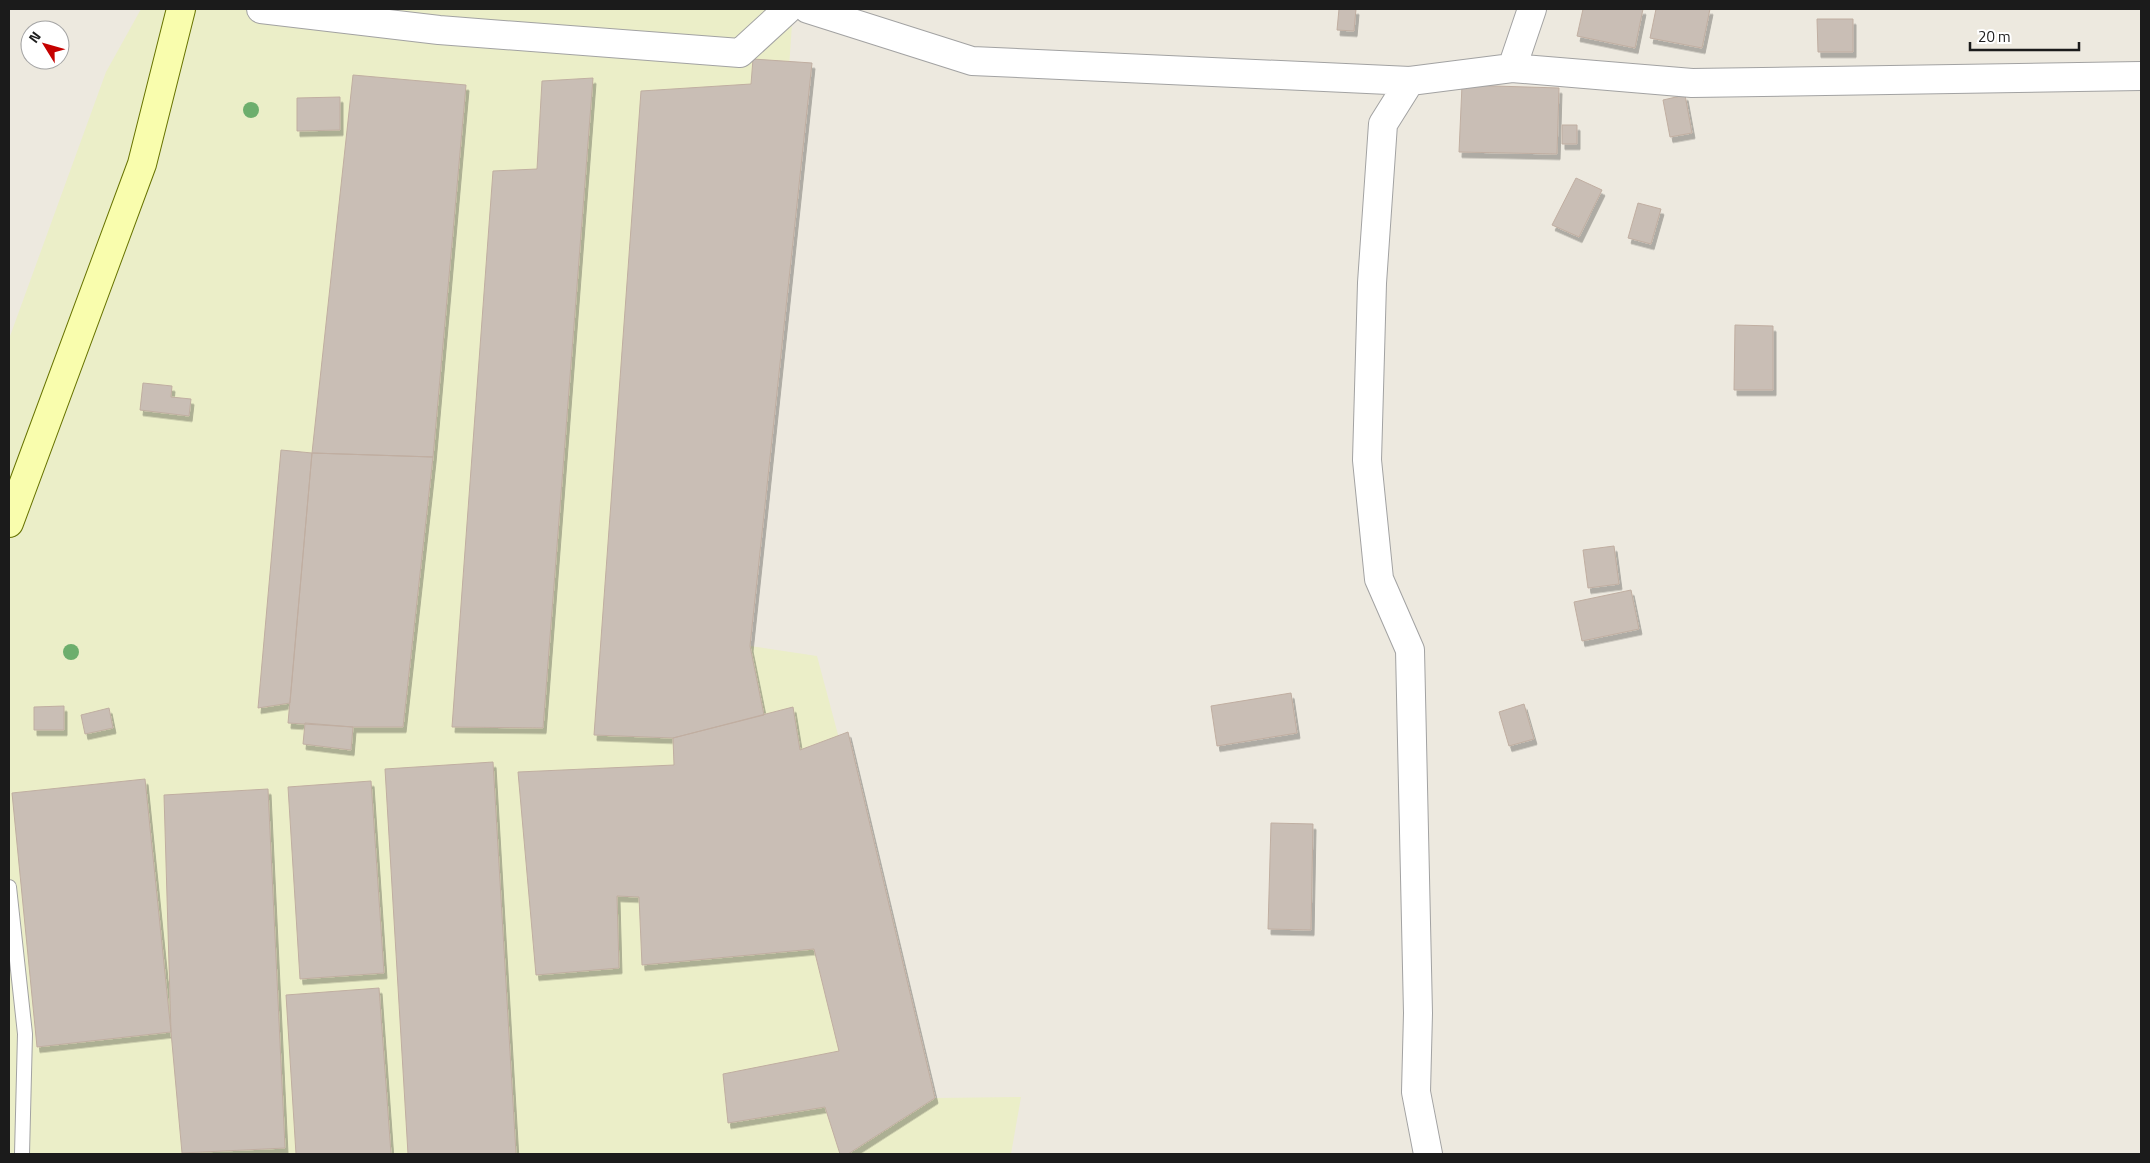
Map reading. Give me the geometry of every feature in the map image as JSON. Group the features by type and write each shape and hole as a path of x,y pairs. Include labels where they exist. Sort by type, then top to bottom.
{"main road":[{"path":"9,523 142,164 181,9"}],"street":[{"path":"261,9 439,30 740,53 788,9"},
{"path":"808,9 972,61 1410,81 1512,68 1692,83 2141,76"},
{"path":"1512,68 1532,9"},
{"path":"1410,81 1383,124 1372,283 1368,460 1380,579 1410,650 1418,1013 1416,1092 1428,1154"}],"lane":[{"path":"9,887 25,1034 22,1154"}],"green space":[{"path":"141,9 793,9 750,646 817,656 935,1098 1021,1097 1011,1154 9,1154 9,339 106,72"}],"building":[{"path":"1339,9 1356,9 1354,31 1337,30"},
{"path":"1583,9 1643,9 1635,48 1577,36"},
{"path":"1656,9 1710,9 1702,48 1650,38"},
{"path":"1817,19 1853,19 1853,52 1818,52"},
{"path":"753,59 812,63 750,646 764,715 673,738 594,735 641,91 751,84"},
{"path":"353,75 466,85 433,457 312,453"},
{"path":"593,78 543,728 452,727 493,171 537,169 542,81"},
{"path":"1462,85 1559,88 1557,154 1459,152"},
{"path":"1685,95 1692,133 1670,137 1663,100"},
{"path":"340,97 340,130 297,131 297,98"},
{"path":"1562,125 1577,125 1577,144 1562,144"},
{"path":"1576,178 1602,190 1579,237 1552,225"},
{"path":"1638,203 1661,209 1651,244 1628,238"},
{"path":"1735,325 1773,326 1773,390 1734,390"},
{"path":"143,383 172,386 171,397 191,399 189,416 140,410"},
{"path":"281,450 312,453 290,703 258,708"},
{"path":"312,453 433,457 403,727 353,727 288,723"},
{"path":"1614,546 1619,584 1588,588 1583,550"},
{"path":"1631,590 1639,629 1582,641 1574,602"},
{"path":"1291,693 1297,733 1217,746 1211,706"},
{"path":"1524,704 1534,739 1509,746 1499,712"},
{"path":"64,706 64,730 34,730 34,707"},
{"path":"793,707 800,750 848,732 935,1098 848,1154 840,1154 825,1107 728,1123 723,1074 839,1051 814,949 642,965 639,897 617,896 619,968 536,975 518,772 674,765 673,738"},
{"path":"109,708 113,728 85,734 81,715"},
{"path":"305,723 353,727 351,750 303,744"},
{"path":"493,762 516,1154 408,1154 385,769"},
{"path":"145,779 171,1032 37,1047 12,793"},
{"path":"371,781 384,973 300,979 288,787"},
{"path":"268,789 285,1148 182,1153 171,1032 164,795"},
{"path":"1271,823 1313,824 1311,930 1268,929"},
{"path":"379,988 391,1154 296,1154 286,995"}]}
